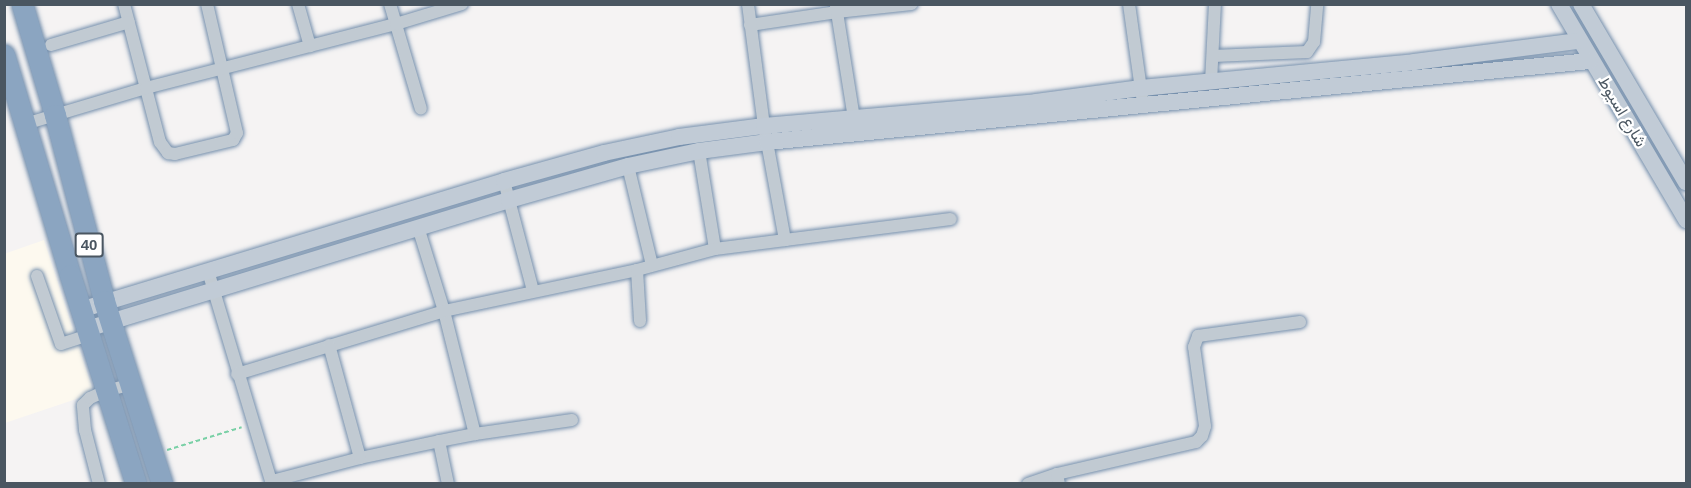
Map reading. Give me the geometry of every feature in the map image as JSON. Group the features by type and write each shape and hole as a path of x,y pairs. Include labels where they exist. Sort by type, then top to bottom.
{"highway":[{"name":"40","path":"22,4 56,115 104,301 162,483"},
{"name":"40","path":"4,55 85,325 136,483"}],"main road":[{"name":"شارع اسيوط","path":"1559,4 1590,62 1686,220"},
{"name":"شارع اسيوط","path":"1581,4 1686,182"},
{"path":"85,325 112,322 418,227 628,166 699,152 765,134 854,118 1036,102 1141,88 1414,62 1579,41"},
{"path":"85,325 104,301 504,181 604,153 679,137 765,134 1143,106 1590,62"}],"street":[{"path":"124,4 160,142 168,153 175,154 236,138 237,128 207,4"},
{"path":"298,4 310,46"},
{"path":"390,4 421,109"},
{"path":"25,124 146,88 396,24 462,4"},
{"path":"748,4 765,134 784,240"},
{"path":"750,25 837,8 912,4"},
{"path":"1129,4 1143,106"},
{"path":"1211,82 1215,4"},
{"path":"1213,56 1307,52 1314,42 1317,4"},
{"path":"837,8 854,118"},
{"path":"51,45 129,22"},
{"path":"699,152 714,249"},
{"path":"628,166 652,265"},
{"path":"504,181 532,291"},
{"path":"237,374 444,311 637,270 714,249 951,219"},
{"path":"418,227 444,311 475,434"},
{"path":"637,270 640,321"},
{"path":"208,271 237,374 272,482 360,458 438,441 572,420"},
{"path":"37,276 61,344 85,325"},
{"path":"1028,483 1058,479 1196,442 1204,426 1194,347 1198,336 1299,322"},
{"path":"329,345 360,458"},
{"path":"99,483 82,408 90,398 132,384"},
{"path":"438,441 448,483"}],"path":[{"path":"166,451 253,423"}],"shaded area":[{"path":"44,240 94,393 5,423 4,254"}]}
